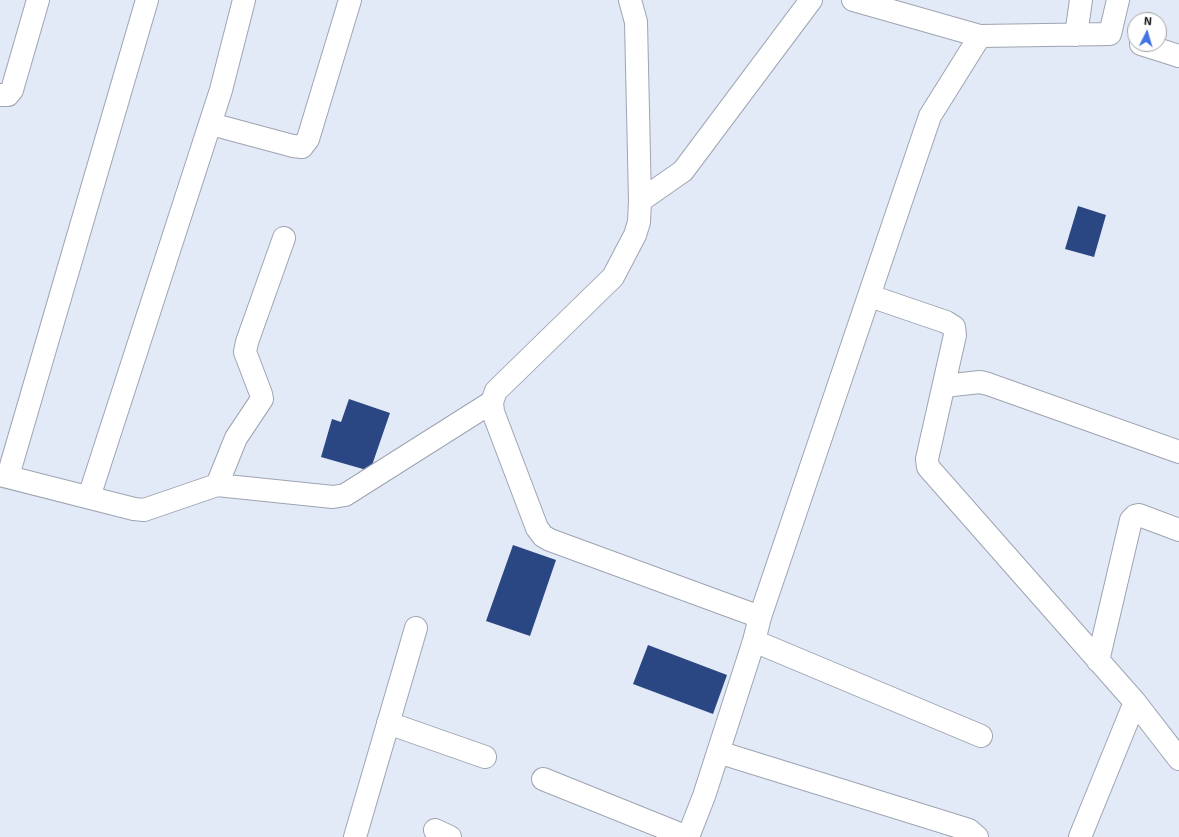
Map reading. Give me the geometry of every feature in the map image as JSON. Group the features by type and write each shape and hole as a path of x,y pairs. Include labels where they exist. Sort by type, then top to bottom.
{"street":[{"path":"0,95 8,95 12,90 38,0"},
{"path":"147,0 4,476 134,509 144,510 217,485 333,497 345,495 492,402"},
{"path":"89,497 211,124 244,0"},
{"path":"211,124 293,146 302,147 308,139 350,0"},
{"path":"630,0 636,22 640,201 639,222 635,235 613,277 496,391 492,402 493,412 537,528 543,536 550,540 760,617"},
{"path":"640,201 683,171 811,0"},
{"path":"853,0 980,36 1110,34 1127,39"},
{"path":"1076,35 1081,0"},
{"path":"1110,34 1118,0"},
{"path":"543,778 688,837 704,796 754,641 760,617 930,116 980,36"},
{"path":"1166,52 1179,56"},
{"path":"217,485 236,438 262,399 245,352 247,342 284,238"},
{"path":"870,296 946,322 954,327 955,335 927,459 928,467 1135,702 1179,759"},
{"path":"944,386 980,382 988,384 1179,452"},
{"path":"1098,660 1131,520 1135,516 1139,515 1179,530"},
{"path":"355,837 416,628"},
{"path":"754,641 981,736"},
{"path":"1080,837 1135,702"},
{"path":"388,723 485,757"},
{"path":"718,752 969,830 977,837"}],"building":[{"path":"1078,206 1106,215 1094,257 1065,249"},
{"path":"349,399 390,413 370,471 321,457 332,419 341,422"},
{"path":"513,545 556,560 530,636 486,621"},
{"path":"648,645 727,675 713,714 633,684"}]}
